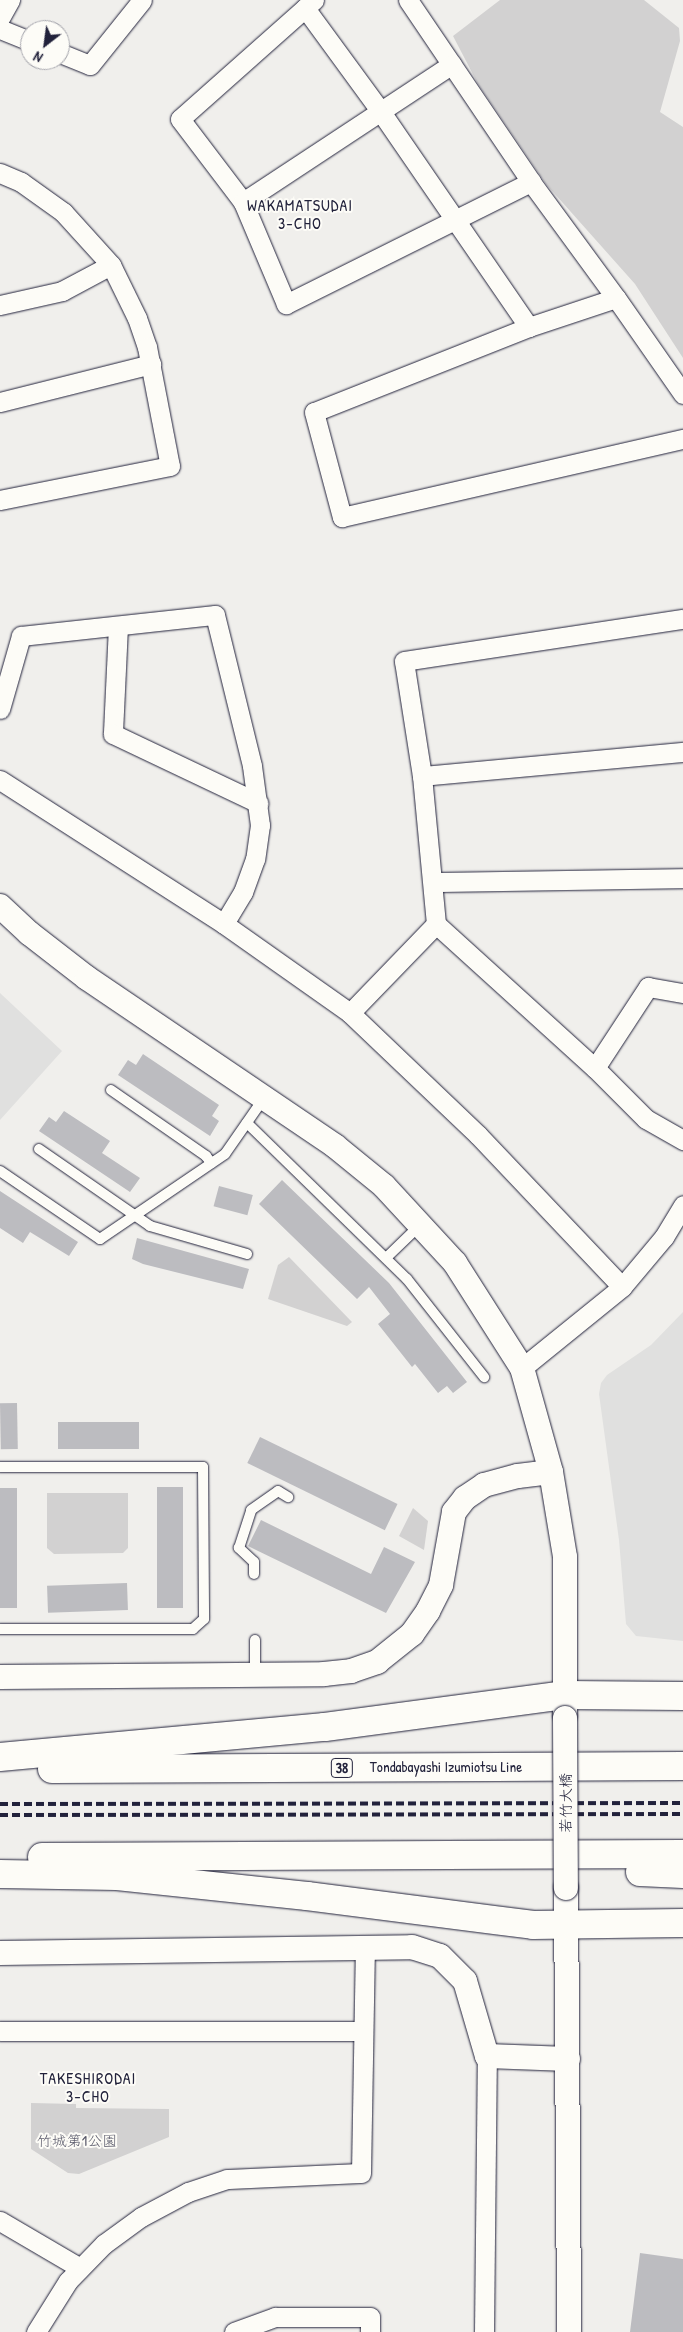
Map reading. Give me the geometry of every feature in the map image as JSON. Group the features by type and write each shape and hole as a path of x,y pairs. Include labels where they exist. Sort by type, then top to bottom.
{"main road":[{"path":"0,1757 683,1696"},
{"name":"Tondabayashi Izumiotsu Line","path":"0,1769 683,1766"},
{"path":"0,1857 683,1854"},
{"path":"346,1856 683,1874"},
{"path":"0,1874 117,1876 307,1896 533,1925 683,1922"}],"street":[{"path":"0,18 10,0"},
{"path":"70,57 90,64 142,0"},
{"path":"408,0 531,182 683,394"},
{"path":"529,327 455,222 310,4 180,119 243,202 286,304 455,222 531,182"},
{"path":"0,29 20,37"},
{"path":"243,202 452,64"},
{"path":"0,173 21,182 63,212 111,265 137,318 151,364 170,466 0,500"},
{"path":"0,305 62,291 111,265"},
{"path":"616,298 529,327 314,412 342,517 683,439"},
{"path":"0,402 151,364"},
{"path":"0,709 21,636 215,615 258,804 260,825 255,859 243,892 224,924"},
{"path":"683,619 404,661 422,776 434,882 436,924 595,1068 646,1119 683,1140"},
{"path":"118,626 113,734 258,804"},
{"path":"422,776 683,752"},
{"path":"0,780 224,924 350,1014 478,1135 622,1287"},
{"path":"434,882 683,878"},
{"name":"若竹大橋","path":"0,906 29,933 87,978 334,1146 384,1186 422,1224 455,1263 522,1368 550,1472 565,1557 568,2332"},
{"path":"350,1014 436,924"},
{"path":"595,1068 648,987 683,993"},
{"path":"522,1368 622,1287 664,1237 683,1205"},
{"path":"0,1677 255,1673 324,1674 351,1671 377,1662 412,1634 428,1611 441,1585 454,1512 465,1498 484,1485 518,1476 550,1472"},
{"path":"0,1953 412,1948 426,1950 455,1967 465,1981 487,2056 484,2332"},
{"path":"36,2332 68,2281 104,2244 141,2217 204,2187 227,2179 269,2175 361,2174 365,1949"},
{"path":"0,2031 363,2031"},
{"path":"487,2056 568,2059"},
{"path":"0,2221 80,2268"},
{"path":"234,2332 275,2317 370,2317 370,2332"}],"lane":[{"path":"111,1090 206,1156 211,1163"},
{"path":"0,1171 100,1239 225,1154 264,1098"},
{"path":"247,1123 387,1257 484,1377"},
{"path":"39,1149 133,1217 150,1226 247,1254"},
{"path":"387,1257 422,1224"},
{"path":"0,1467 203,1467 204,1620 193,1629 0,1629"},
{"path":"254,1574 254,1562 240,1548 250,1510 278,1492 288,1497"},
{"path":"255,1640 255,1673"}],"shaded area":[{"path":"0,993 62,1051 0,1120"},
{"path":"683,1312 683,1641 636,1636 626,1624 619,1540 599,1394 601,1383 607,1375 651,1345"}],"green space":[{"path":"500,0 644,0 679,28 680,41 660,112 683,127 683,358 635,284 546,184 478,84 453,36"},
{"path":"289,1257 352,1322 347,1326 268,1299 278,1265"},
{"path":"47,1493 128,1493 128,1548 123,1553 54,1554 47,1548"},
{"path":"413,1508 428,1521 424,1550 399,1536"},
{"name":"竹城第1公園","path":"31,2103 76,2104 76,2108 169,2109 169,2137 79,2174 68,2173 31,2149"}],"building":[{"path":"143,1054 219,1105 212,1116 219,1121 210,1136 118,1075 128,1060 136,1065"},
{"path":"64,1111 110,1141 102,1153 140,1178 130,1192 39,1131 49,1117 56,1122"},
{"path":"282,1180 389,1283 467,1382 453,1393 447,1386 438,1393 415,1364 412,1367 378,1324 390,1314 369,1287 357,1299 259,1204"},
{"path":"219,1186 253,1195 247,1215 214,1206"},
{"path":"0,1191 78,1242 69,1256 30,1232 23,1243 0,1228"},
{"path":"137,1238 249,1269 243,1289 143,1264 132,1259"},
{"path":"0,1403 17,1403 18,1449 1,1449"},
{"path":"58,1422 139,1422 139,1449 58,1449"},
{"path":"260,1437 398,1504 385,1530 247,1463"},
{"path":"157,1487 183,1487 183,1608 157,1608"},
{"path":"0,1488 17,1488 17,1608 0,1608"},
{"path":"261,1520 371,1574 384,1547 415,1562 386,1613 248,1546"},
{"path":"127,1583 128,1610 48,1613 47,1586"},
{"path":"640,2253 683,2259 683,2332 630,2332"}],"railway":[{"path":"0,1804 683,1803"},
{"path":"0,1815 683,1814"}],"district":[{"name":"WAKAMATSUDAI 3-CHO","path":"300,214"},
{"name":"TAKESHIRODAI 3-CHO","path":"88,2087"}]}
